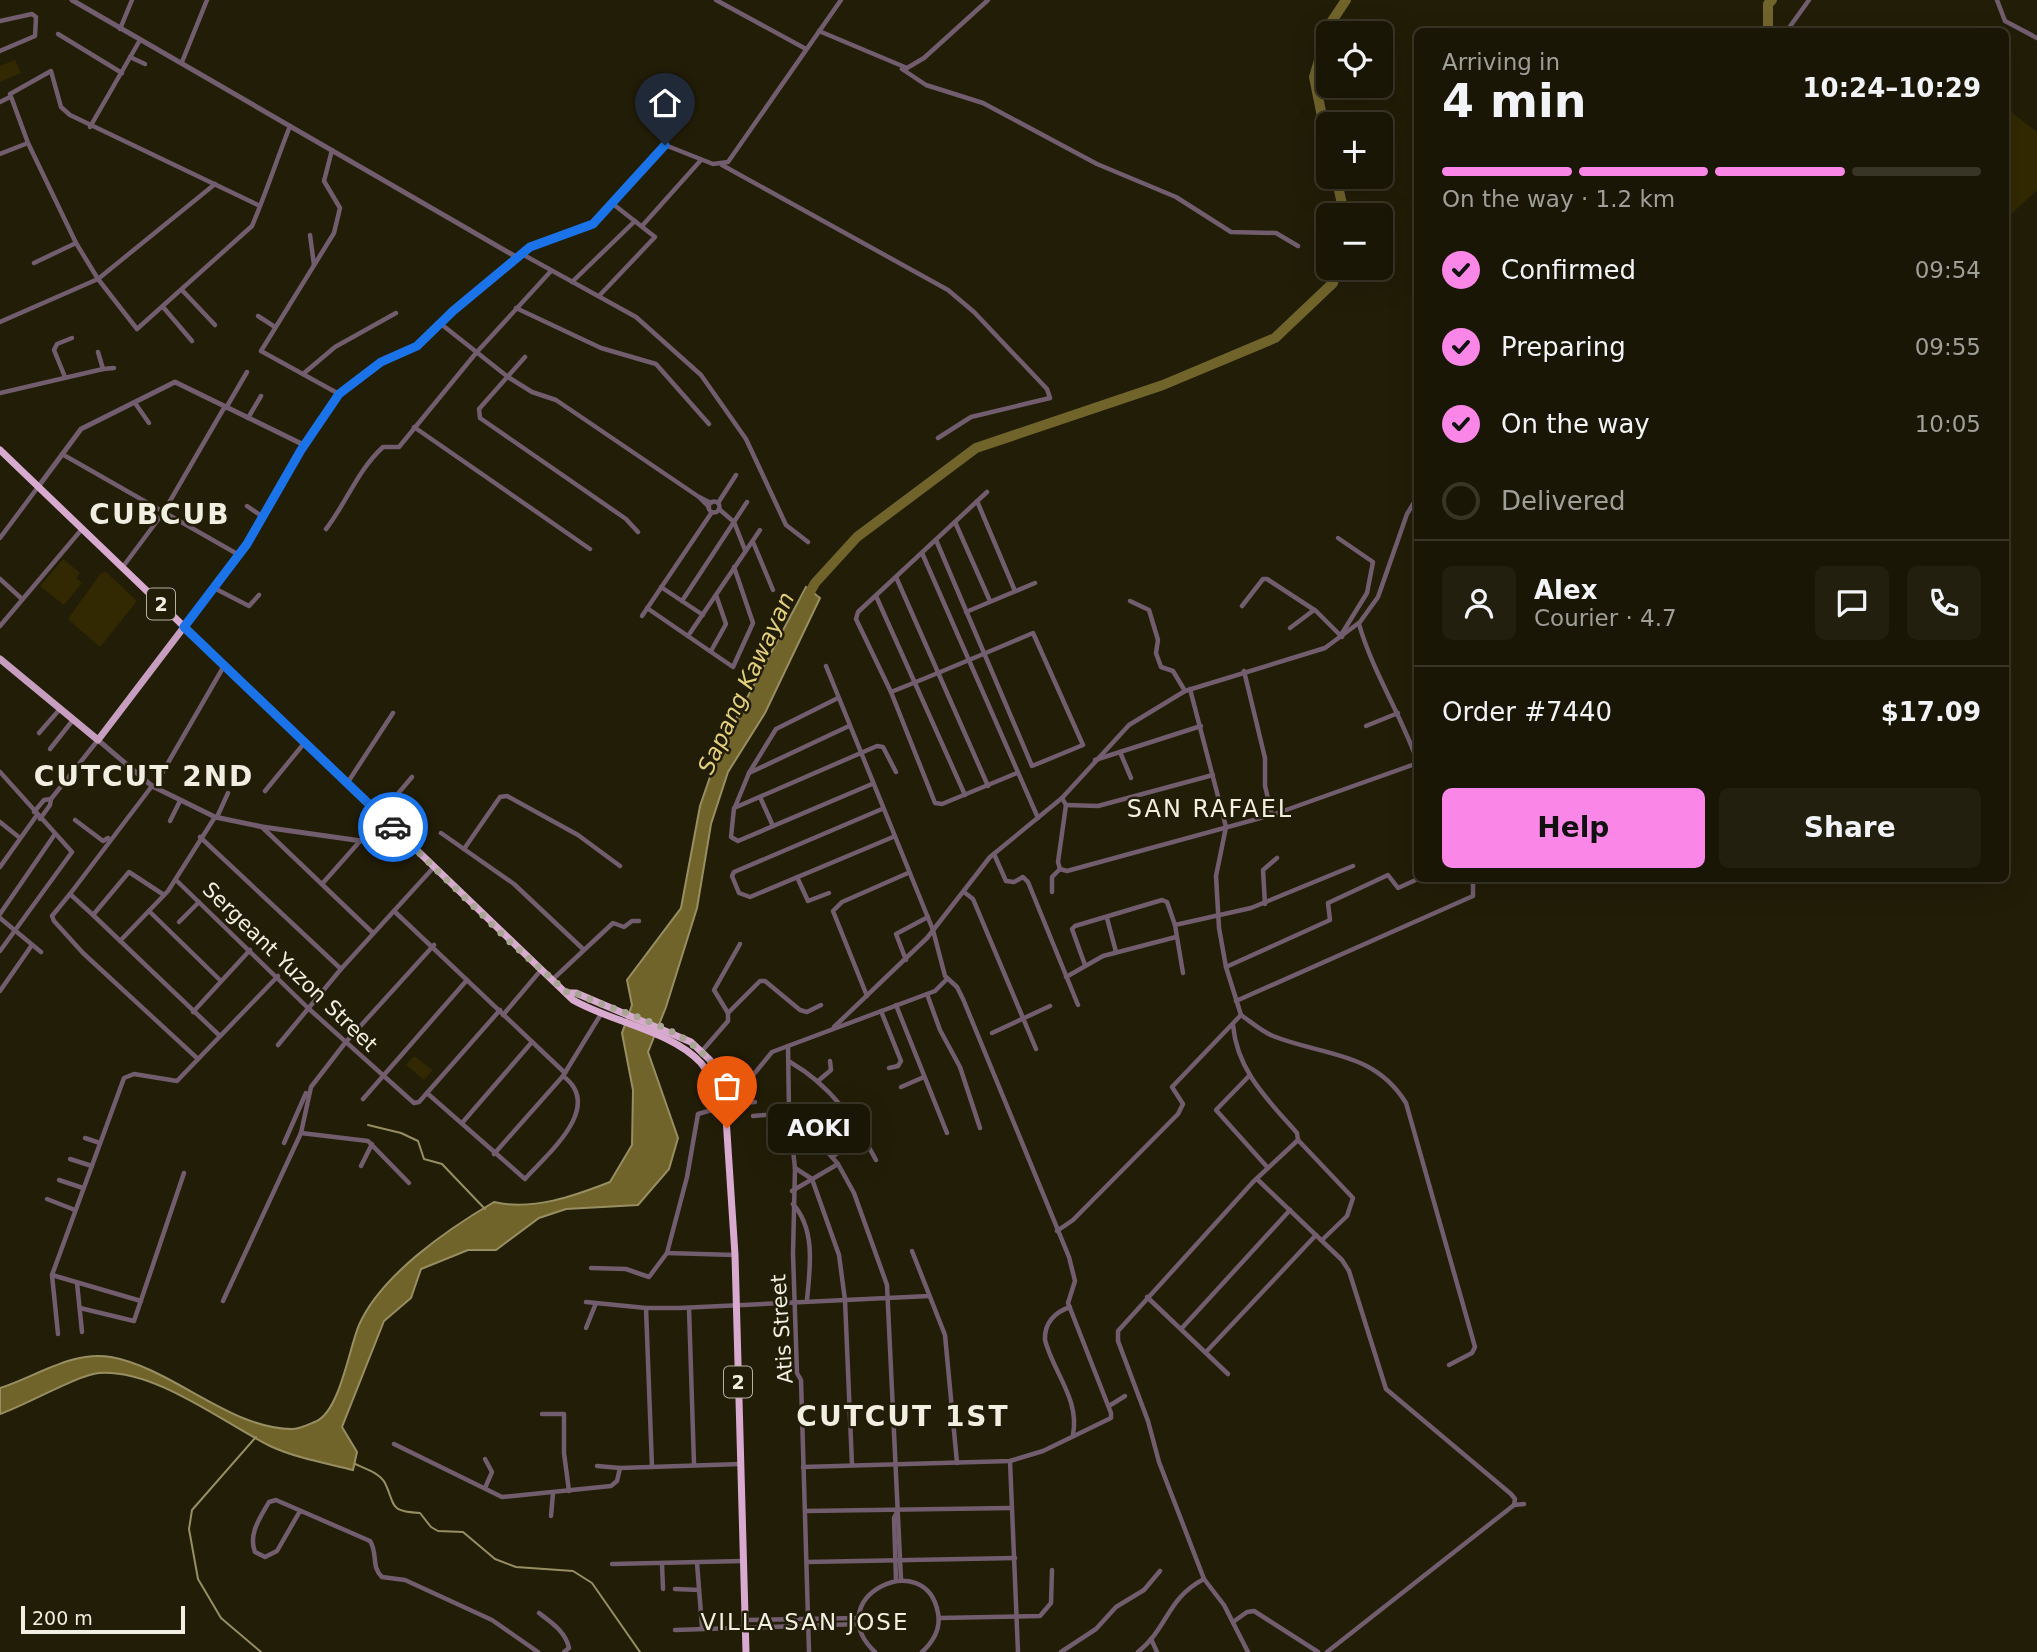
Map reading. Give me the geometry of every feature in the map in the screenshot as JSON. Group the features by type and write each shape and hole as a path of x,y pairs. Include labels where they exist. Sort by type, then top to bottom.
{"highway":[{"name":"2","path":"0,450 573,1000 604,1016 675,1043 701,1063 712,1078 725,1108"},
{"name":"2","path":"568,993 576,993 678,1034 702,1051 724,1087 735,1255 746,1652"}],"main road":[{"path":"0,659 98,740 184,627"}],"street":[{"path":"72,0 332,150 643,322 701,375 746,439 786,525 808,542"},
{"path":"120,29 132,0"},
{"path":"182,62 207,0"},
{"path":"716,0 806,49"},
{"path":"722,165 738,150 841,0"},
{"path":"902,69 924,58 988,0"},
{"path":"1789,28 1809,0"},
{"path":"1997,0 2005,21 2037,38"},
{"path":"0,22 32,14 37,31 35,36 0,51"},
{"path":"820,30 902,69 926,85 984,103 1091,161 1176,197 1231,232 1276,233 1298,246"},
{"path":"58,34 122,72"},
{"path":"90,127 140,40"},
{"path":"130,57 145,64"},
{"path":"260,206 90,127 64,111 51,71 11,92 10,97 28,143 76,243 98,279 138,329 246,233 260,206 290,126"},
{"path":"0,102 10,97"},
{"path":"0,154 28,143"},
{"path":"184,627 240,556 304,445 339,394 381,362 417,346 536,244 593,224 665,145 701,160 722,165 948,290 974,312 1047,389 1050,398 971,417 938,438"},
{"path":"332,150 324,186 340,211 334,233 261,351 339,394"},
{"path":"642,226 701,160"},
{"path":"0,322 98,279 215,184"},
{"path":"598,296 655,237 613,204"},
{"path":"572,282 635,221"},
{"path":"310,235 314,265"},
{"path":"34,263 76,243"},
{"path":"326,528 358,475 377,452 383,447 398,447 476,353 551,271"},
{"path":"182,290 215,326"},
{"path":"163,307 192,341"},
{"path":"516,308 601,348 656,363 709,424"},
{"path":"303,374 335,347 396,313"},
{"path":"258,316 275,327"},
{"path":"441,324 508,377 532,392 556,400 710,507 719,506"},
{"path":"65,377 54,350 57,344 72,338"},
{"path":"98,352 103,369"},
{"path":"525,357 480,409 480,418 626,519 638,532"},
{"path":"0,393 114,368"},
{"path":"122,568 163,513 247,372"},
{"path":"0,538 80,429 175,382 304,445"},
{"path":"247,418 261,396"},
{"path":"135,403 149,423"},
{"path":"414,427 590,549"},
{"path":"61,453 240,556"},
{"path":"719,506 736,475"},
{"path":"987,492 859,612 856,619 891,692 935,803 942,804 1017,773"},
{"path":"977,501 1016,591"},
{"path":"682,601 747,502"},
{"path":"834,1027 933,930 994,854 1062,798 1129,725 1188,690 1244,671 1308,655 1359,624 1378,597 1407,514 1414,503"},
{"path":"247,506 263,517"},
{"path":"710,507 719,506"},
{"path":"719,506 734,522 745,551"},
{"path":"642,616 710,507"},
{"path":"955,522 990,601"},
{"path":"0,626 82,529"},
{"path":"688,636 760,530"},
{"path":"1338,538 1373,562 1367,593 1341,636"},
{"path":"891,692 967,662 984,654 1034,633 1083,745 1032,766 984,654 966,612 936,540"},
{"path":"752,541 773,590"},
{"path":"922,554 967,662 1038,818"},
{"path":"647,608 733,667 753,623 734,567"},
{"path":"896,577 988,786"},
{"path":"0,579 22,599"},
{"path":"1242,606 1265,579 1314,610 1341,636"},
{"path":"966,612 1035,583"},
{"path":"662,587 703,615"},
{"path":"214,588 249,606 259,595"},
{"path":"711,651 726,624 716,595"},
{"path":"876,596 965,795"},
{"path":"1130,601 1149,610 1161,667 1173,671 1188,690 1201,726 1226,827 1216,876 1218,917 1226,967 1241,1015 1274,1036 1363,1064 1391,1082 1406,1103 1475,1347 1472,1353 1449,1366"},
{"path":"1290,628 1314,610"},
{"path":"1359,624 1369,657 1398,713 1414,753"},
{"path":"198,1059 83,953 52,916 153,786 225,666"},
{"path":"803,1467 1010,1461 1043,1451 1111,1418 1110,1406 1070,1307 1068,1299 1075,1278 1058,1231 963,999 957,987 947,979 933,930 825,666"},
{"path":"1244,671 1265,758 1265,786 1272,815"},
{"path":"838,698 776,729 749,773 734,808 732,837 734,841 774,826 873,784"},
{"path":"39,733 60,709"},
{"path":"348,782 393,713"},
{"path":"1366,726 1398,713"},
{"path":"50,749 73,720"},
{"path":"749,773 849,726"},
{"path":"1094,761 1201,726"},
{"path":"37,815 50,806 51,799 98,740 153,786 216,817 262,827 388,843 399,832"},
{"path":"265,791 306,741"},
{"path":"734,808 881,746 895,772"},
{"path":"1120,752 1131,778"},
{"path":"1060,869 1068,871 1272,815 1414,764"},
{"path":"0,772 72,852 0,951"},
{"path":"1066,805 1098,806 1213,775"},
{"path":"380,815 412,777"},
{"path":"120,941 176,880 228,793"},
{"path":"464,849 500,797 507,796 578,835 620,866"},
{"path":"760,797 774,826"},
{"path":"1060,869 1058,862 1066,805 1062,798"},
{"path":"1,863 37,815 44,800 51,799"},
{"path":"170,821 180,801"},
{"path":"882,810 732,876 739,893 745,898 893,837"},
{"path":"75,820 103,841 114,835"},
{"path":"0,822 20,838"},
{"path":"262,827 373,933"},
{"path":"440,833 514,884 583,949"},
{"path":"41,952 0,916 55,834"},
{"path":"200,837 341,969"},
{"path":"322,884 362,839"},
{"path":"994,854 1006,881 1014,882 1023,877 1028,882 1078,1005"},
{"path":"1265,904 1263,870 1277,858"},
{"path":"1175,925 1265,904 1353,866"},
{"path":"278,1045 341,969 435,867"},
{"path":"1052,892 1052,877 1060,869"},
{"path":"93,915 129,872 164,895"},
{"path":"867,996 833,911 842,902 908,873"},
{"path":"1226,967 1330,919 1328,903 1376,880 1390,875 1398,888 1414,881"},
{"path":"797,877 808,901 829,893"},
{"name":"Sergeant Yuzon Street","path":"176,880 382,1076 414,1103 419,1102 427,1093"},
{"path":"1236,1002 1473,896 1473,882"},
{"path":"964,892 973,899 1037,1049"},
{"path":"70,894 220,1036"},
{"path":"1085,965 1073,928 1162,900 1167,902 1175,925 1183,973"},
{"path":"179,922 199,902"},
{"path":"149,911 221,981"},
{"path":"394,911 434,945 467,980 501,1012 532,1041 564,1074 577,1093 577,1112 564,1134 525,1179 427,1093 501,1012 541,970"},
{"path":"905,960 896,934 928,918"},
{"path":"1107,918 1116,953"},
{"path":"552,980 613,923 624,927 632,921 639,922"},
{"path":"1066,977 1085,965 1116,953 1176,937"},
{"path":"702,1051 728,1021 728,1013 714,990 740,944"},
{"path":"0,991 32,945"},
{"path":"284,1143 309,1090 345,1043 434,945"},
{"path":"193,1012 250,950"},
{"path":"58,1334 52,1275 127,1075 175,1082 278,976"},
{"path":"724,1087 745,1085 772,1052 935,991 947,979"},
{"path":"363,1099 467,980"},
{"path":"728,1013 760,981 765,981 800,1010 807,1012 821,1005"},
{"path":"927,994 940,1030 960,1067 980,1128"},
{"path":"896,1005 947,1133"},
{"path":"992,1032 1050,1006"},
{"path":"881,1011 901,1061 898,1066 889,1068"},
{"path":"1058,1231 1178,1114 1183,1104 1172,1087 1241,1015"},
{"path":"494,1154 564,1074 604,1016"},
{"path":"1233,1025 1235,1049 1249,1076 1297,1133 1298,1140 1353,1198 1348,1216 1322,1240"},
{"path":"462,1123 532,1041"},
{"name":"Atis Street","path":"788,1046 789,1111 795,1168 792,1203 809,1652"},
{"path":"818,1081 831,1070 830,1061"},
{"path":"790,1062 818,1081 839,1102 876,1160"},
{"path":"1249,1076 1216,1110 1268,1168"},
{"path":"901,1087 924,1077"},
{"path":"223,1301 301,1133 309,1090"},
{"path":"592,1268 626,1269 649,1277 667,1253 687,1177 698,1114 755,1102"},
{"path":"753,1116 789,1111 838,1164 872,1239 887,1285 898,1511 894,1518 898,1580"},
{"path":"301,1133 360,1139 372,1144 409,1183"},
{"path":"832,1157 863,1136"},
{"path":"85,1138 100,1143"},
{"path":"1248,1652 1218,1594 1204,1579 1159,1462 1149,1421 1118,1340 1121,1326 1147,1297 1256,1179 1298,1140"},
{"path":"361,1166 362,1158 372,1144"},
{"path":"70,1159 92,1166"},
{"path":"792,1191 838,1164"},
{"path":"795,1168 812,1179 839,1255 845,1300 852,1465"},
{"path":"80,1308 131,1322 141,1301 184,1173"},
{"path":"1256,1179 1322,1240 1349,1271 1386,1389 1511,1494 1515,1499 1514,1505"},
{"path":"59,1180 83,1188"},
{"path":"47,1199 75,1210"},
{"path":"792,1203 807,1224 810,1247 807,1300"},
{"path":"1182,1328 1290,1210"},
{"path":"1206,1352 1316,1235"},
{"path":"912,1251 945,1335 957,1463"},
{"path":"667,1253 735,1255"},
{"path":"52,1275 141,1301"},
{"path":"78,1283 82,1332"},
{"path":"586,1302 646,1308 689,1308 796,1300 929,1296"},
{"path":"1147,1297 1228,1374"},
{"path":"586,1328 596,1303"},
{"path":"1070,1307 1051,1320 1045,1340 1050,1359 1068,1395 1075,1423 1073,1435"},
{"path":"646,1308 652,1467"},
{"path":"689,1308 694,1465"},
{"path":"1110,1406 1125,1396"},
{"path":"542,1415 564,1414 564,1453 569,1491"},
{"path":"1075,1423 1082,1432"},
{"path":"394,1444 502,1497 611,1486 617,1481 620,1468"},
{"path":"485,1459 492,1472 485,1488"},
{"path":"1010,1461 1018,1652"},
{"path":"597,1466 620,1468 741,1464"},
{"path":"551,1516 554,1493"},
{"path":"300,1511 275,1554 265,1558 255,1552 252,1544 253,1532 269,1502 276,1500 370,1541 374,1551 374,1566 382,1577 405,1580 492,1620 538,1652"},
{"path":"1327,1652 1514,1505 1524,1504"},
{"path":"805,1511 1011,1508"},
{"path":"807,1562 1015,1558"},
{"path":"612,1564 743,1561"},
{"path":"697,1563 702,1627"},
{"path":"662,1564 663,1589"},
{"path":"939,1618 1040,1616 1051,1602 1052,1570"},
{"path":"1061,1652 1096,1629 1116,1607 1144,1590 1160,1571"},
{"path":"1138,1652 1152,1639 1180,1594 1204,1579"},
{"path":"875,1652 867,1644 859,1621 866,1598 874,1589 898,1580 912,1582 931,1596 939,1618 932,1642 922,1652"},
{"path":"675,1589 699,1590"},
{"path":"1233,1622 1254,1611 1318,1652"},
{"path":"539,1613 556,1625 569,1643 569,1648 564,1652"},
{"path":"675,1630 745,1624 859,1621"},
{"path":"1152,1639 1157,1652"}],"shaded area":[{"path":"15,60 21,73 0,82 0,66"},
{"path":"2009,110 2037,132 2037,190 2009,216"},
{"path":"63,559 80,573 76,578 82,583 64,605 40,586"},
{"path":"106,572 137,601 100,647 68,619 101,573"},
{"path":"806,587 820,598 765,713 728,772 711,824 697,908 666,1007 648,1052 678,1138 669,1169 638,1205 566,1209 539,1218 496,1250 468,1250 421,1269 411,1298 384,1321 342,1427 357,1452 353,1470 270,1446 188,1399 143,1379 120,1374 90,1375 0,1414 0,1388 68,1361 97,1356 134,1363 246,1419 292,1429 304,1426 317,1421 332,1404 359,1325 369,1306 399,1271 418,1255 494,1202 524,1205 553,1201 610,1182 632,1145 633,1090 622,1033 632,1005 627,980 681,908 700,806 710,777 732,726"},
{"path":"414,1056 433,1070 424,1080 406,1065"}],"waterway":[{"name":"Sapang Kawayan","path":"1321,112 1314,77 1330,24 1346,0"},
{"path":"1768,28 1768,4 1772,0"},
{"name":"Sapang Kawayan","path":"1339,189 1342,203"},
{"name":"Sapang Kawayan","path":"806,599 815,583 857,537 976,448 1163,385 1275,338 1333,280"},
{"path":"368,1125 401,1133 418,1141 424,1159 442,1164 485,1209"},
{"path":"256,1437 192,1510 189,1529 198,1579 221,1618 261,1652"},
{"path":"355,1464 383,1479 392,1502 398,1509 420,1513 431,1527 438,1531 463,1532 495,1559 516,1567 573,1571 592,1583 640,1652"}],"way so far":[{"path":"393,827 509,941 568,993 576,993 678,1034 702,1051 718,1073 724,1087 727,1128"}],"place":[{"name":"AOKI","path":"727,1128"}],"district":[{"name":"CUBCUB","path":"160,514"},
{"name":"CUTCUT 2ND","path":"144,776"},
{"name":"SAN RAFAEL","path":"1210,809"},
{"name":"CUTCUT 1ST","path":"903,1416"},
{"name":"VILLA SAN JOSE","path":"805,1622"}],"route":[{"path":"393,827 184,627 240,556 301,450 339,394 381,362 417,346 453,311 530,247 593,224 665,145"}]}
